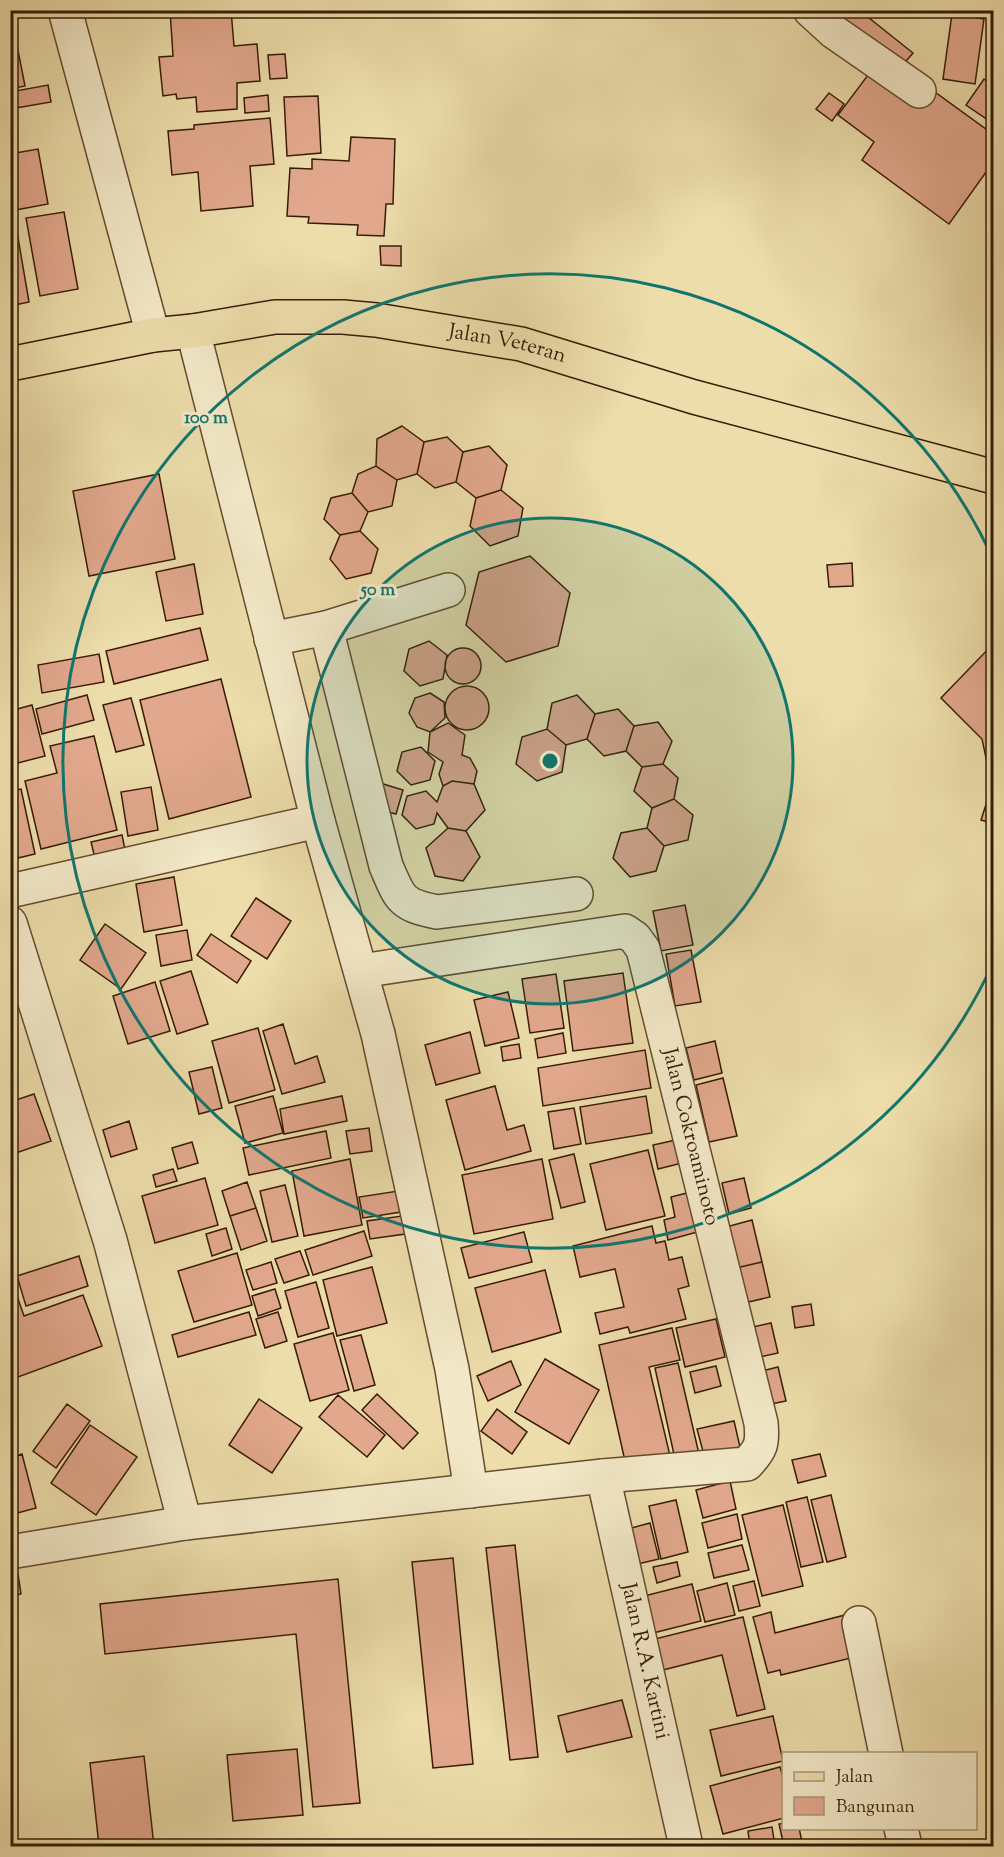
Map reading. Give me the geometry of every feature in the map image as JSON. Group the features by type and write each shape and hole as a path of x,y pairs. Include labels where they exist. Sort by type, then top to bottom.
{"main road":[{"name":"Jalan Veteran","path":"10,364 153,335 193,331 275,317 343,317 376,320 521,344 694,397 993,477"}],"street":[{"path":"66,10 153,335"},
{"path":"810,10 834,32 919,91"},
{"path":"193,331 318,821 378,1034 452,1369 471,1491"},
{"path":"271,639 326,628 448,590"},
{"path":"326,628 386,866 399,897 420,909 436,912 576,894"},
{"path":"10,891 318,821"},
{"path":"10,923 110,1240 185,1523"},
{"name":"Jalan Cokroaminoto","path":"361,970 625,931 635,938 643,949 761,1423 763,1440 759,1451 747,1464 603,1476"},
{"path":"10,1552 185,1523 603,1476"},
{"name":"Jalan R.A. Kartini","path":"603,1476 686,1846"},
{"path":"859,1623 886,1752"},
{"path":"901,1830 905,1846"}],"building":[{"path":"10,10 25,86 10,89"},
{"path":"170,10 231,10 234,46 257,44 260,81 237,83 237,109 197,112 196,97 177,99 176,94 163,96 159,57 173,56"},
{"path":"835,10 859,10 913,53 901,67 833,14"},
{"path":"952,14 984,19 975,84 943,79"},
{"path":"285,54 287,78 270,79 268,55"},
{"path":"871,71 932,90 994,135 994,161 949,224 862,160 874,142 838,115"},
{"path":"984,79 994,86 994,124 966,105"},
{"path":"48,85 51,102 10,109 10,92"},
{"path":"829,93 844,104 832,121 816,109"},
{"path":"268,95 269,111 245,113 244,98"},
{"path":"318,96 321,153 287,156 284,97"},
{"path":"270,118 274,164 250,166 253,206 201,211 198,172 172,175 168,131 194,129 194,125"},
{"path":"351,137 395,139 393,204 386,204 384,236 357,235 358,225 308,223 309,217 287,216 290,168 312,169 312,159 349,161"},
{"path":"38,149 48,204 10,211 10,154"},
{"path":"64,212 78,289 40,296 26,218"},
{"path":"16,226 29,302 10,306 10,227"},
{"path":"380,246 401,246 401,266 381,265"},
{"path":"402,426 424,442 417,474 397,480 376,466 377,439"},
{"path":"447,437 463,452 456,482 435,488 417,474 424,442"},
{"path":"489,446 507,465 501,490 476,498 456,482 463,452"},
{"path":"376,466 397,480 392,506 368,512 352,493 358,474"},
{"path":"159,474 175,559 89,576 73,491"},
{"path":"501,490 523,508 518,536 490,546 470,526 476,498"},
{"path":"352,493 368,512 360,531 340,535 324,519 331,498"},
{"path":"360,531 378,549 371,573 346,579 330,559 340,535"},
{"path":"530,556 570,593 558,646 506,662 466,625 479,572"},
{"path":"852,563 853,586 829,587 827,565"},
{"path":"194,564 203,614 166,621 156,572"},
{"path":"200,628 208,660 114,684 106,651"},
{"path":"429,641 447,655 443,679 420,686 404,671 409,649"},
{"path":"994,643 994,824 981,820 992,786 982,739 941,698"},
{"path":"463,648 476,653 481,666 476,679 463,684 450,679 445,666 450,653"},
{"path":"99,654 104,682 42,693 38,665"},
{"path":"221,679 251,797 169,819 140,700"},
{"path":"467,686 482,693 489,708 482,723 467,730 452,723 445,708 452,693"},
{"path":"430,693 444,702 445,718 430,732 417,727 409,713 415,698"},
{"path":"87,695 94,720 42,734 36,709"},
{"path":"577,695 595,714 587,739 566,745 547,729 552,703"},
{"path":"131,698 144,745 116,752 103,705"},
{"path":"32,705 45,756 10,765 10,711"},
{"path":"618,709 634,726 626,751 604,756 587,739 595,714"},
{"path":"658,722 672,741 663,764 642,767 626,751 634,726"},
{"path":"448,723 465,735 462,755 470,758 477,771 474,784 452,781 443,786 439,774 443,762 428,752 430,732"},
{"path":"547,729 566,745 562,772 537,781 516,764 522,737"},
{"path":"94,736 117,830 41,849 25,781 57,773 50,746"},
{"path":"421,747 435,761 430,780 411,785 397,771 402,752"},
{"path":"663,764 678,778 674,799 652,808 634,791 642,767"},
{"path":"452,781 474,784 485,810 466,831 448,828 437,813 434,824 416,829 402,815 407,796 426,791 437,802 443,786"},
{"path":"380,783 403,790 396,814 373,808"},
{"path":"151,787 158,830 128,836 121,792"},
{"path":"21,789 35,854 18,858 10,826 10,791"},
{"path":"674,799 693,815 688,840 664,846 647,828 652,808"},
{"path":"448,828 466,831 480,857 463,881 435,876 426,848"},
{"path":"647,828 664,846 656,871 630,877 613,858 621,833"},
{"path":"122,835 127,859 97,866 91,842"},
{"path":"174,877 182,925 144,932 136,884"},
{"path":"256,898 291,921 267,959 231,936"},
{"path":"685,905 693,945 661,951 653,911"},
{"path":"105,924 146,953 121,989 80,960"},
{"path":"187,930 192,960 161,966 156,935"},
{"path":"211,934 251,961 237,983 197,955"},
{"path":"691,950 701,1002 675,1006 666,954"},
{"path":"191,971 208,1024 177,1034 160,981"},
{"path":"623,973 633,1043 573,1051 564,981"},
{"path":"556,974 564,1028 530,1033 522,979"},
{"path":"155,982 170,1031 128,1044 113,996"},
{"path":"508,992 519,1038 485,1046 474,1000"},
{"path":"283,1024 295,1064 317,1056 325,1082 282,1094 263,1031"},
{"path":"258,1028 275,1090 229,1103 212,1041"},
{"path":"470,1032 480,1073 436,1085 425,1045"},
{"path":"563,1033 566,1053 538,1058 535,1039"},
{"path":"715,1041 722,1073 694,1080 686,1048"},
{"path":"519,1044 521,1058 503,1061 501,1047"},
{"path":"645,1050 651,1088 543,1106 538,1068"},
{"path":"212,1067 222,1108 199,1114 189,1072"},
{"path":"723,1078 737,1136 709,1142 696,1085"},
{"path":"495,1086 507,1130 524,1125 531,1151 465,1170 446,1100"},
{"path":"34,1094 51,1141 10,1155 10,1102"},
{"path":"273,1096 283,1133 245,1143 235,1106"},
{"path":"342,1096 347,1121 284,1134 280,1109"},
{"path":"646,1096 652,1133 586,1144 580,1107"},
{"path":"574,1108 581,1144 554,1149 548,1112"},
{"path":"129,1121 137,1149 111,1157 103,1130"},
{"path":"369,1128 372,1151 350,1154 346,1131"},
{"path":"326,1131 331,1158 249,1175 243,1148"},
{"path":"685,1138 690,1161 658,1169 653,1145"},
{"path":"192,1142 198,1163 178,1169 172,1148"},
{"path":"648,1150 665,1216 606,1230 590,1164"},
{"path":"574,1154 585,1202 561,1208 549,1160"},
{"path":"350,1159 362,1225 304,1236 292,1171"},
{"path":"542,1159 553,1219 474,1234 462,1175"},
{"path":"173,1169 177,1181 156,1187 153,1175"},
{"path":"205,1178 218,1225 155,1243 142,1196"},
{"path":"744,1178 751,1208 729,1214 722,1183"},
{"path":"247,1182 256,1208 230,1216 222,1191"},
{"path":"285,1185 298,1236 272,1242 260,1191"},
{"path":"398,1191 401,1212 363,1218 359,1197"},
{"path":"691,1192 701,1231 668,1240 664,1220 675,1217 671,1197"},
{"path":"256,1208 267,1241 241,1250 230,1216"},
{"path":"402,1216 405,1234 370,1239 367,1221"},
{"path":"752,1220 762,1262 736,1268 726,1227"},
{"path":"652,1226 656,1243 665,1241 669,1260 682,1257 689,1286 678,1289 686,1319 630,1333 628,1327 600,1334 595,1313 624,1307 615,1269 580,1277 573,1246"},
{"path":"226,1228 232,1249 212,1256 206,1234"},
{"path":"364,1231 372,1256 313,1275 305,1250"},
{"path":"524,1232 532,1262 469,1278 461,1248"},
{"path":"300,1251 309,1275 284,1283 275,1259"},
{"path":"237,1253 252,1305 194,1322 178,1271"},
{"path":"79,1256 88,1286 26,1306 17,1276"},
{"path":"271,1262 277,1283 253,1290 246,1270"},
{"path":"762,1262 770,1297 744,1303 736,1268"},
{"path":"372,1267 387,1323 337,1336 323,1280"},
{"path":"545,1270 561,1332 492,1352 475,1288"},
{"path":"316,1282 329,1328 298,1337 285,1291"},
{"path":"275,1289 281,1308 258,1316 252,1296"},
{"path":"83,1295 102,1346 10,1380 10,1298 17,1296 24,1316"},
{"path":"811,1304 814,1325 795,1328 792,1307"},
{"path":"249,1312 256,1335 178,1357 172,1335"},
{"path":"278,1312 287,1341 265,1348 256,1319"},
{"path":"716,1319 725,1357 685,1367 676,1328"},
{"path":"771,1323 778,1353 760,1357 753,1327"},
{"path":"672,1328 680,1360 649,1367 671,1460 627,1470 599,1345"},
{"path":"333,1333 349,1390 310,1401 294,1344"},
{"path":"361,1335 375,1385 354,1391 340,1340"},
{"path":"545,1359 599,1390 569,1444 515,1412"},
{"path":"511,1361 521,1385 488,1401 477,1376"},
{"path":"678,1363 699,1454 675,1459 655,1368"},
{"path":"716,1366 721,1386 695,1393 690,1372"},
{"path":"778,1367 786,1401 766,1405 758,1372"},
{"path":"377,1394 418,1433 403,1449 362,1410"},
{"path":"338,1395 385,1435 367,1457 319,1417"},
{"path":"259,1399 302,1428 272,1473 229,1445"},
{"path":"67,1404 90,1421 56,1468 33,1451"},
{"path":"497,1409 527,1432 512,1454 481,1431"},
{"path":"734,1421 740,1447 704,1455 697,1429"},
{"path":"90,1425 137,1457 96,1515 51,1483"},
{"path":"22,1454 36,1508 10,1515 10,1458"},
{"path":"820,1454 826,1476 798,1483 792,1460"},
{"path":"730,1481 736,1509 703,1518 696,1490"},
{"path":"831,1495 846,1557 827,1562 811,1500"},
{"path":"807,1497 823,1562 801,1567 786,1502"},
{"path":"676,1500 688,1552 661,1559 649,1506"},
{"path":"783,1505 803,1586 762,1596 742,1515"},
{"path":"737,1514 742,1539 708,1548 702,1523"},
{"path":"650,1523 659,1559 633,1565 624,1530"},
{"path":"515,1545 538,1757 510,1760 486,1548"},
{"path":"742,1545 749,1570 714,1578 708,1553"},
{"path":"453,1558 473,1764 433,1768 412,1562"},
{"path":"677,1562 680,1576 657,1583 653,1567"},
{"path":"18,1574 21,1594 10,1596 10,1575"},
{"path":"338,1579 360,1803 313,1807 296,1634 105,1654 100,1604"},
{"path":"754,1581 760,1606 739,1611 733,1586"},
{"path":"727,1583 735,1615 705,1622 697,1591"},
{"path":"692,1584 701,1621 653,1633 644,1596"},
{"path":"771,1612 775,1633 845,1615 855,1657 781,1675 780,1670 768,1673 753,1617"},
{"path":"743,1617 765,1709 737,1716 722,1655 663,1670 655,1639"},
{"path":"622,1700 632,1737 567,1752 558,1716"},
{"path":"773,1716 782,1761 721,1776 710,1730"},
{"path":"297,1749 303,1815 233,1821 227,1755"},
{"path":"144,1756 154,1846 99,1846 90,1763"},
{"path":"780,1767 782,1819 723,1834 710,1786"},
{"path":"782,1823 782,1830 799,1830 803,1846 784,1846 779,1824"},
{"path":"772,1827 775,1846 750,1846 748,1831"}]}
